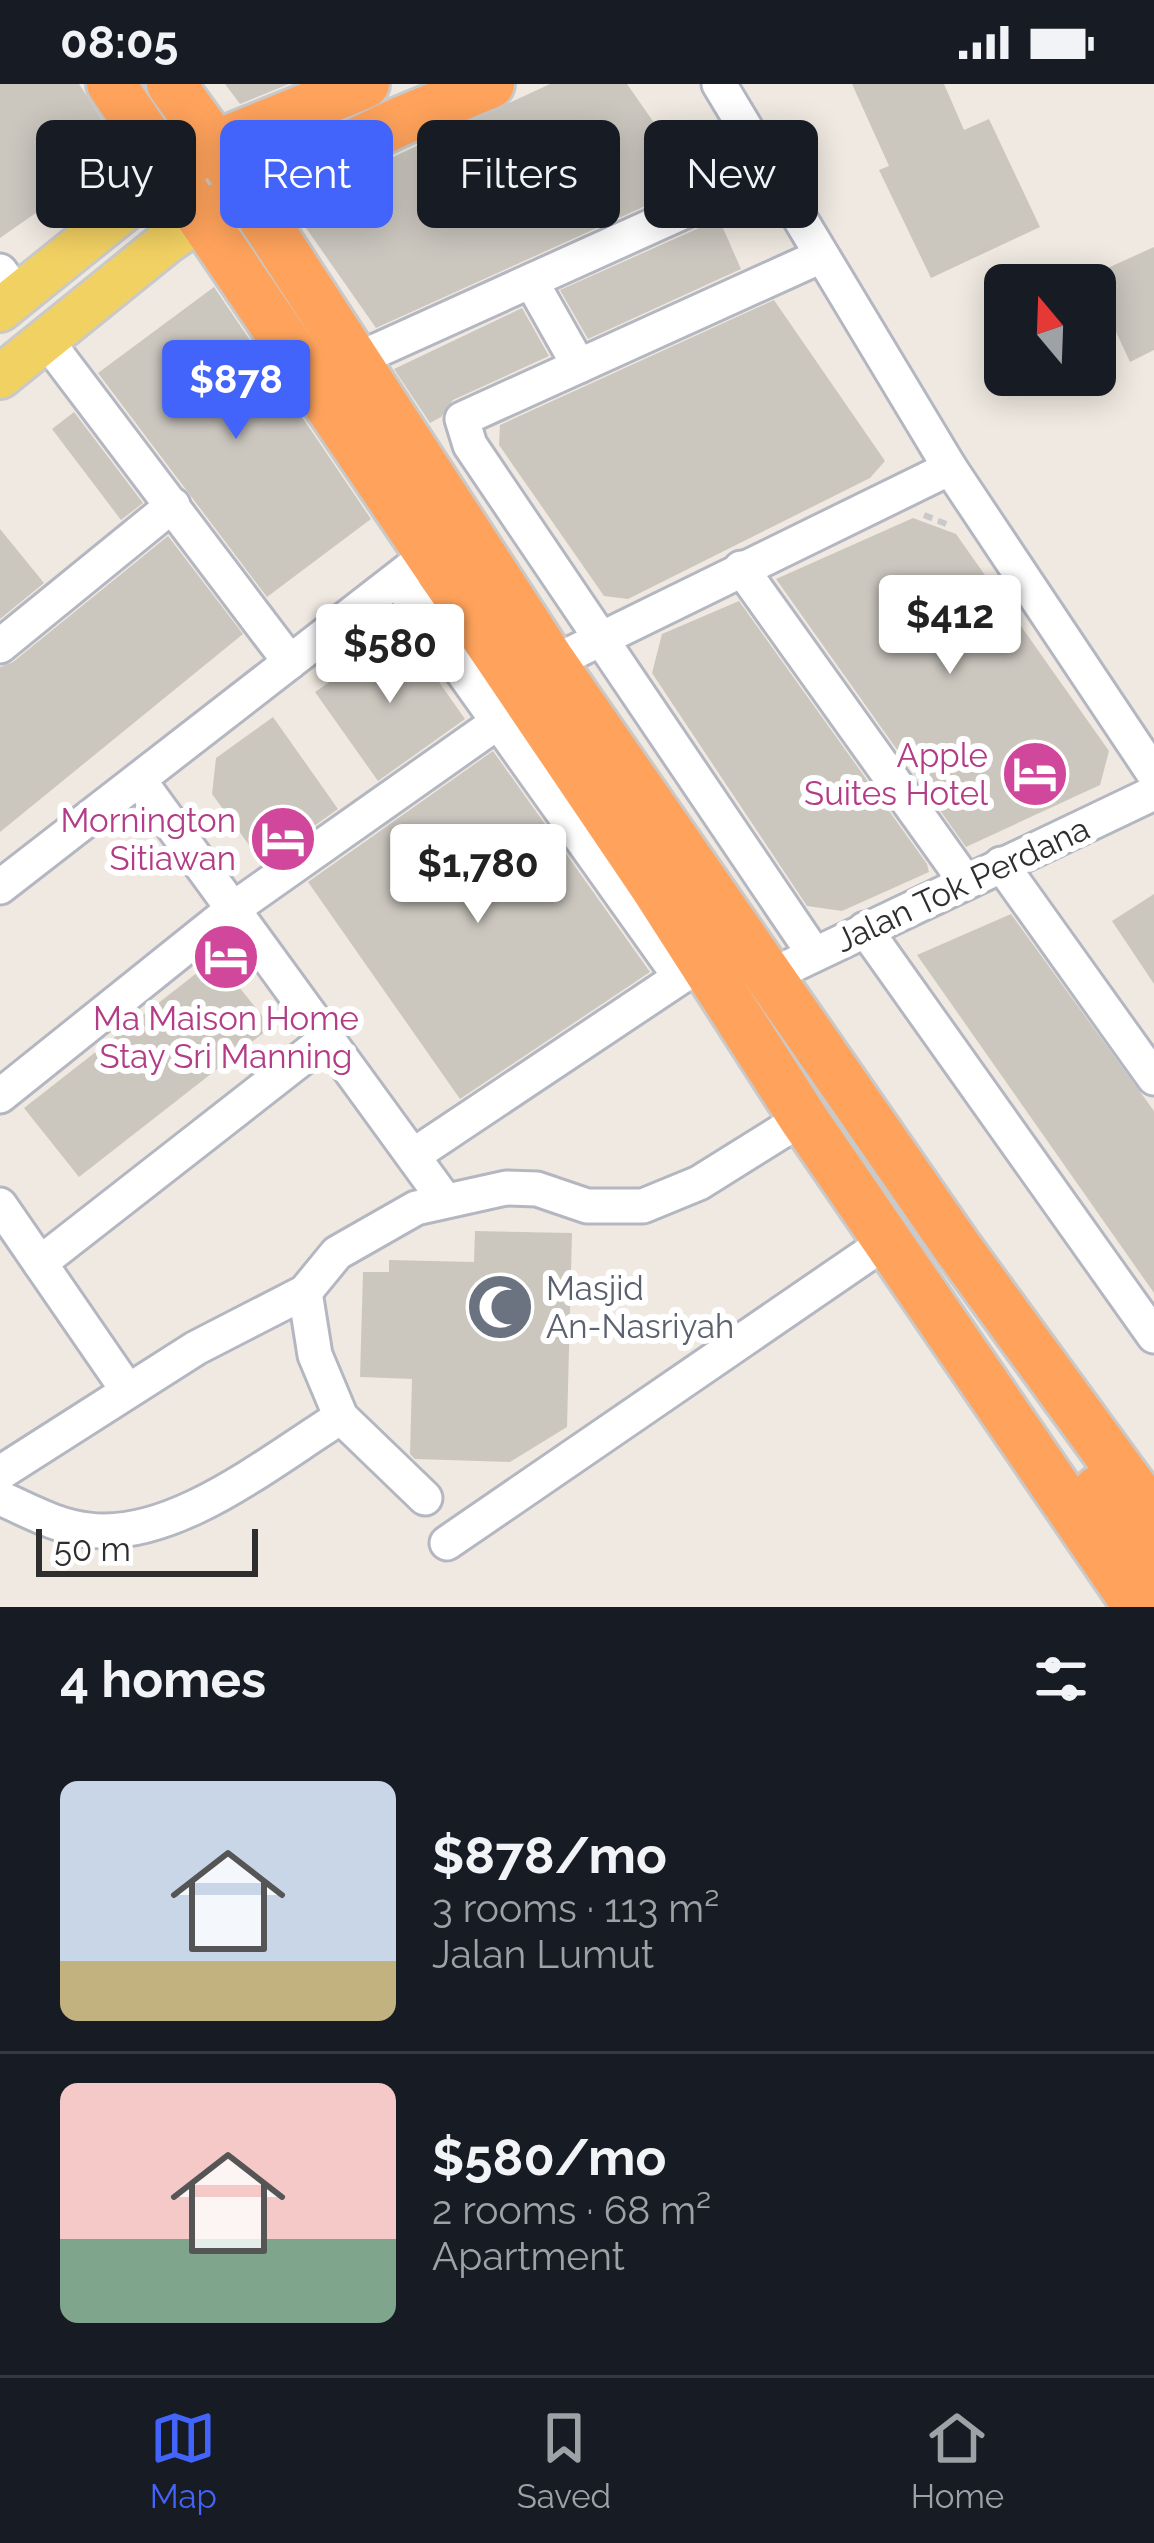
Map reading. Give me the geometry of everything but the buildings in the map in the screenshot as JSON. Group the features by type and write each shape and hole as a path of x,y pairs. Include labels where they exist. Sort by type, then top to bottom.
{"highway":[{"path":"111,84 135,120"},
{"path":"171,84 220,152"},
{"path":"196,157 365,84"},
{"path":"393,127 490,84"},
{"path":"202,218 220,207"},
{"path":"196,210 413,567 692,969 802,1118 1138,1607"},
{"path":"270,228 552,663 957,1247 1154,1517"},
{"path":"957,1247 1085,1471 1154,1572"}],"main road":[{"path":"0,376 202,218"},
{"path":"6,293 95,228"}],"street":[{"path":"719,84 739,120"},
{"path":"356,360 648,228"},
{"path":"802,228 950,468 1154,774"},
{"path":"814,954 470,445 463,419 819,257"},
{"path":"531,281 579,366"},
{"path":"46,340 290,662"},
{"path":"552,663 950,468"},
{"path":"0,646 173,506"},
{"path":"2,881 413,567 498,722 692,969 414,1155"},
{"path":"740,568 965,881"},
{"path":"0,1096 232,909 498,722"},
{"path":"139,780 444,1199"},
{"name":"Jalan Tok Perdana","path":"770,976 1154,793"},
{"path":"1001,864 1154,1078"},
{"path":"865,929 1154,1336"},
{"path":"40,1263 328,1038"},
{"path":"0,1472 196,1348 305,1292 337,1252 416,1208 506,1188 537,1190 587,1206 643,1206 699,1183 802,1118"},
{"path":"0,1205 128,1391"},
{"path":"447,1544 887,1240"},
{"path":"305,1292 315,1355 341,1417 425,1498"},
{"path":"0,1498 47,1522 92,1531 155,1526 202,1503 341,1417"}],"path":[{"path":"915,511 958,529"}],"place":[{"name":"Apple Suites Hotel","path":"1035,774"},
{"name":"Mornington Sitiawan","path":"283,839"},
{"name":"Ma Maison Home Stay Sri Manning","path":"226,957"},
{"name":"Masjid An-Nasriyah","path":"500,1307"}]}
